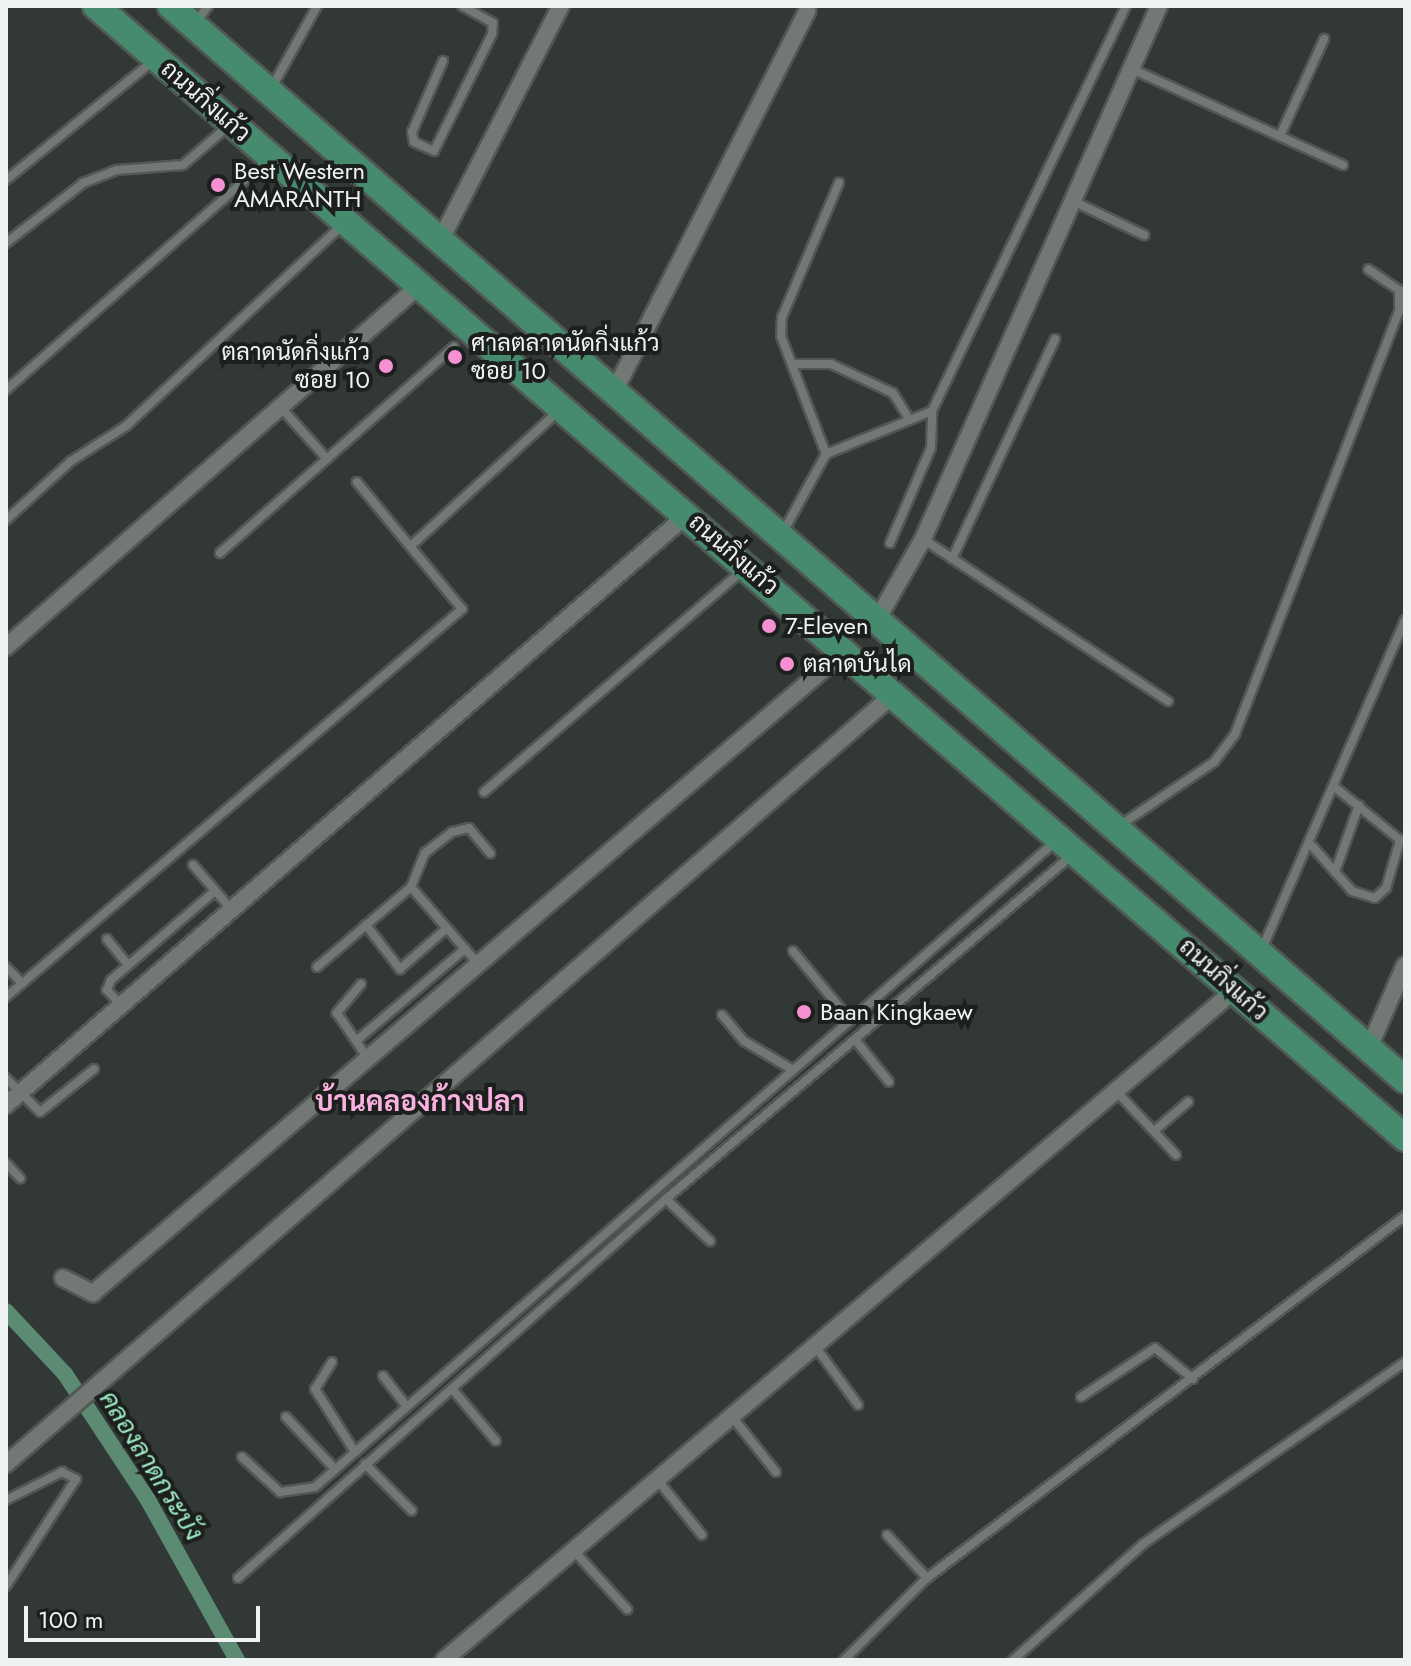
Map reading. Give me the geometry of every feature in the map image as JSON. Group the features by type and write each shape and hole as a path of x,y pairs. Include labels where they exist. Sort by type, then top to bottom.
{"main road":[{"name":"ถนนกิ่งแก้ว","path":"96,6 846,650 1405,1138"},
{"name":"ถนนกิ่งแก้ว","path":"171,6 201,16 270,92 1119,827 1405,1080"}],"street":[{"path":"441,239 561,6"},
{"path":"878,618 923,539 1159,6"},
{"path":"615,390 807,11"},
{"path":"6,647 284,411 421,284"},
{"path":"12,1100 688,514"},
{"path":"63,1278 93,1293 370,1061 846,650"},
{"path":"6,1464 895,693"},
{"path":"1369,1048 1405,965"},
{"path":"444,1660 812,1343 1236,989"},
{"path":"1390,1004 1405,1017"}],"lane":[{"path":"270,92 317,6"},
{"path":"443,61 412,132 414,142 434,151 492,34 493,23 462,6"},
{"path":"890,543 931,448 932,411 1126,6"},
{"path":"1280,136 1324,39"},
{"path":"6,180 156,58"},
{"path":"1132,69 1343,165"},
{"path":"6,243 83,183 117,170 183,165 232,123"},
{"path":"6,390 272,157"},
{"path":"826,454 792,364 782,317 839,183"},
{"path":"1073,201 1144,235"},
{"path":"6,520 71,461 126,426 346,221"},
{"path":"1119,827 1214,762 1235,734 1399,312 1399,290 1368,269"},
{"path":"952,559 1055,339"},
{"path":"220,553 454,347"},
{"path":"792,364 831,364 893,393 909,419"},
{"path":"413,544 563,407"},
{"path":"284,411 327,459"},
{"path":"782,535 826,454 932,411"},
{"path":"6,997 458,613 461,601 357,482"},
{"path":"923,539 1168,701"},
{"path":"484,792 748,566"},
{"path":"1261,951 1312,846 1405,620"},
{"path":"1312,846 1352,891 1375,898 1402,850 1393,830 1336,788"},
{"path":"1335,872 1359,805"},
{"path":"317,967 411,887 425,853 452,832 469,828 490,853"},
{"path":"242,1457 280,1492 298,1494 335,1469 850,1020 1069,843"},
{"path":"238,1578 365,1464 454,1391 666,1199 857,1042 1069,843"},
{"path":"193,865 231,909"},
{"path":"411,887 480,967"},
{"path":"121,1005 108,985 215,891"},
{"path":"366,925 400,969 447,928"},
{"path":"107,939 128,965"},
{"path":"356,1041 465,949"},
{"path":"793,951 850,1020"},
{"path":"6,967 22,983"},
{"path":"361,984 336,1005 370,1061"},
{"path":"722,1015 744,1041 793,1070"},
{"path":"857,1042 889,1082"},
{"path":"6,1078 12,1100 46,1111 94,1069"},
{"path":"1114,1089 1176,1155"},
{"path":"1154,1131 1188,1102"},
{"path":"6,1163 20,1178"},
{"path":"666,1199 710,1241"},
{"path":"844,1660 927,1578 1405,1216"},
{"path":"812,1343 858,1405"},
{"path":"1081,1397 1155,1348 1193,1379"},
{"path":"332,1362 315,1389 355,1452"},
{"path":"1013,1660 1143,1544 1405,1362"},
{"path":"383,1376 407,1407"},
{"path":"454,1391 496,1441"},
{"path":"730,1414 776,1472"},
{"path":"286,1417 335,1469"},
{"path":"365,1464 412,1511"},
{"path":"6,1500 62,1472 76,1479 6,1586"},
{"path":"656,1477 702,1535"},
{"path":"887,1535 927,1578"},
{"path":"572,1549 627,1609"}],"waterway":[{"name":"คลองลาดกระบัง","path":"6,1311 65,1374 148,1500 237,1660"}],"place":[{"name":"Best Western AMARANTH","path":"218,185"},
{"name":"ศาลตลาดนัดกิ่งแก้ว ซอย 10","path":"455,357"},
{"name":"ตลาดนัดกิ่งแก้ว ซอย 10","path":"386,366"},
{"name":"7-Eleven","path":"769,626"},
{"name":"ตลาดบันได","path":"787,664"},
{"name":"Baan Kingkaew","path":"804,1012"}],"district":[{"name":"บ้านคลองก้างปลา","path":"420,1102"}]}
